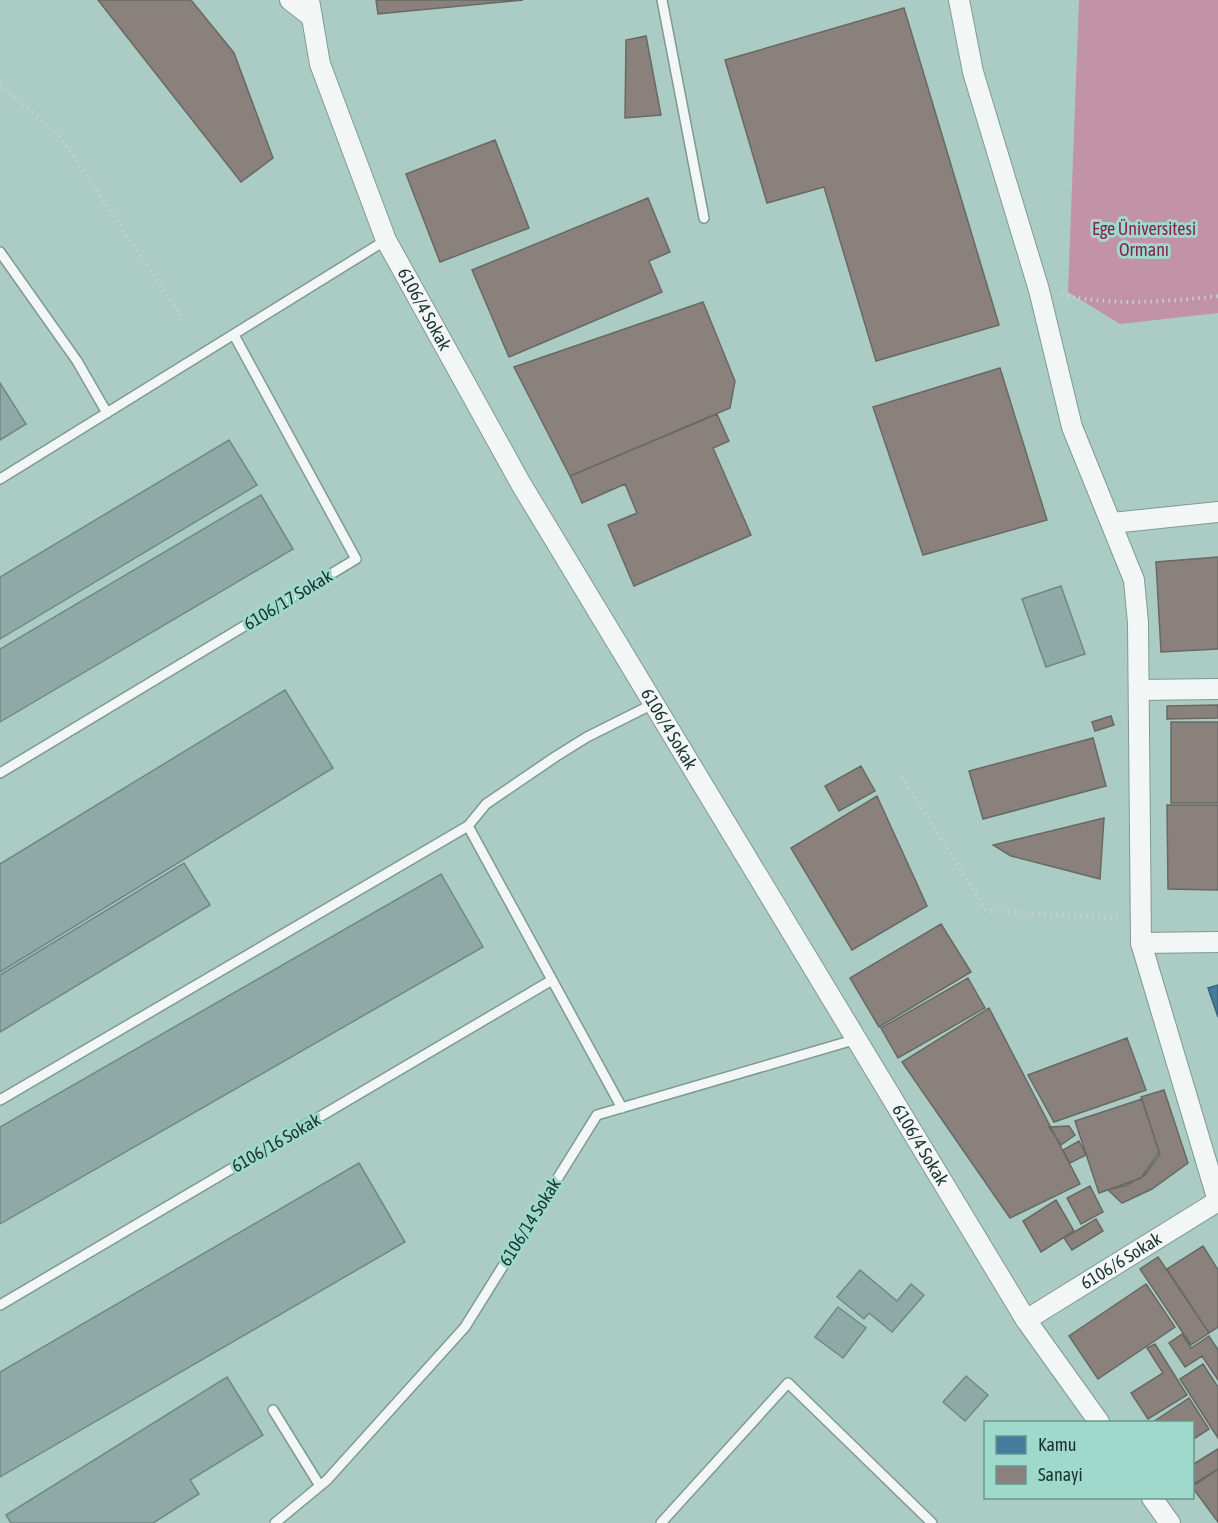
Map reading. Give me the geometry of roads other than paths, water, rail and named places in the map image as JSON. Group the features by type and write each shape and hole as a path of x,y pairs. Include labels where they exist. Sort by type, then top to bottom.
{"street":[{"path":"290,0 310,9"},
{"path":"959,0 973,72 1039,290 1072,427 1134,580 1138,623 1141,943 1218,1201"},
{"name":"6106/4 Sokak","path":"310,9 320,64 386,240 521,484 1026,1320 1098,1421"},
{"path":"1112,523 1218,512"},
{"path":"1139,690 1218,689"},
{"path":"1141,943 1218,942"},
{"name":"6106/6 Sokak","path":"1026,1320 1218,1201"},
{"path":"1153,1499 1170,1523"}],"lane":[{"path":"662,0 704,218"},
{"path":"0,479 386,240"},
{"path":"0,252 77,361 107,413"},
{"name":"6106/17 Sokak","path":"0,773 356,559 234,335"},
{"path":"0,1101 468,826 486,804 529,774 587,738 654,704"},
{"path":"468,826 622,1108"},
{"name":"6106/16 Sokak","path":"0,1305 552,980"},
{"name":"6106/14 Sokak","path":"275,1523 320,1486 465,1327 597,1115 856,1039"},
{"path":"661,1523 788,1383 932,1523"},
{"path":"273,1410 320,1486"}],"park label":[{"name":"Ege Üniversitesi Ormanı","path":"1144,239"}]}
